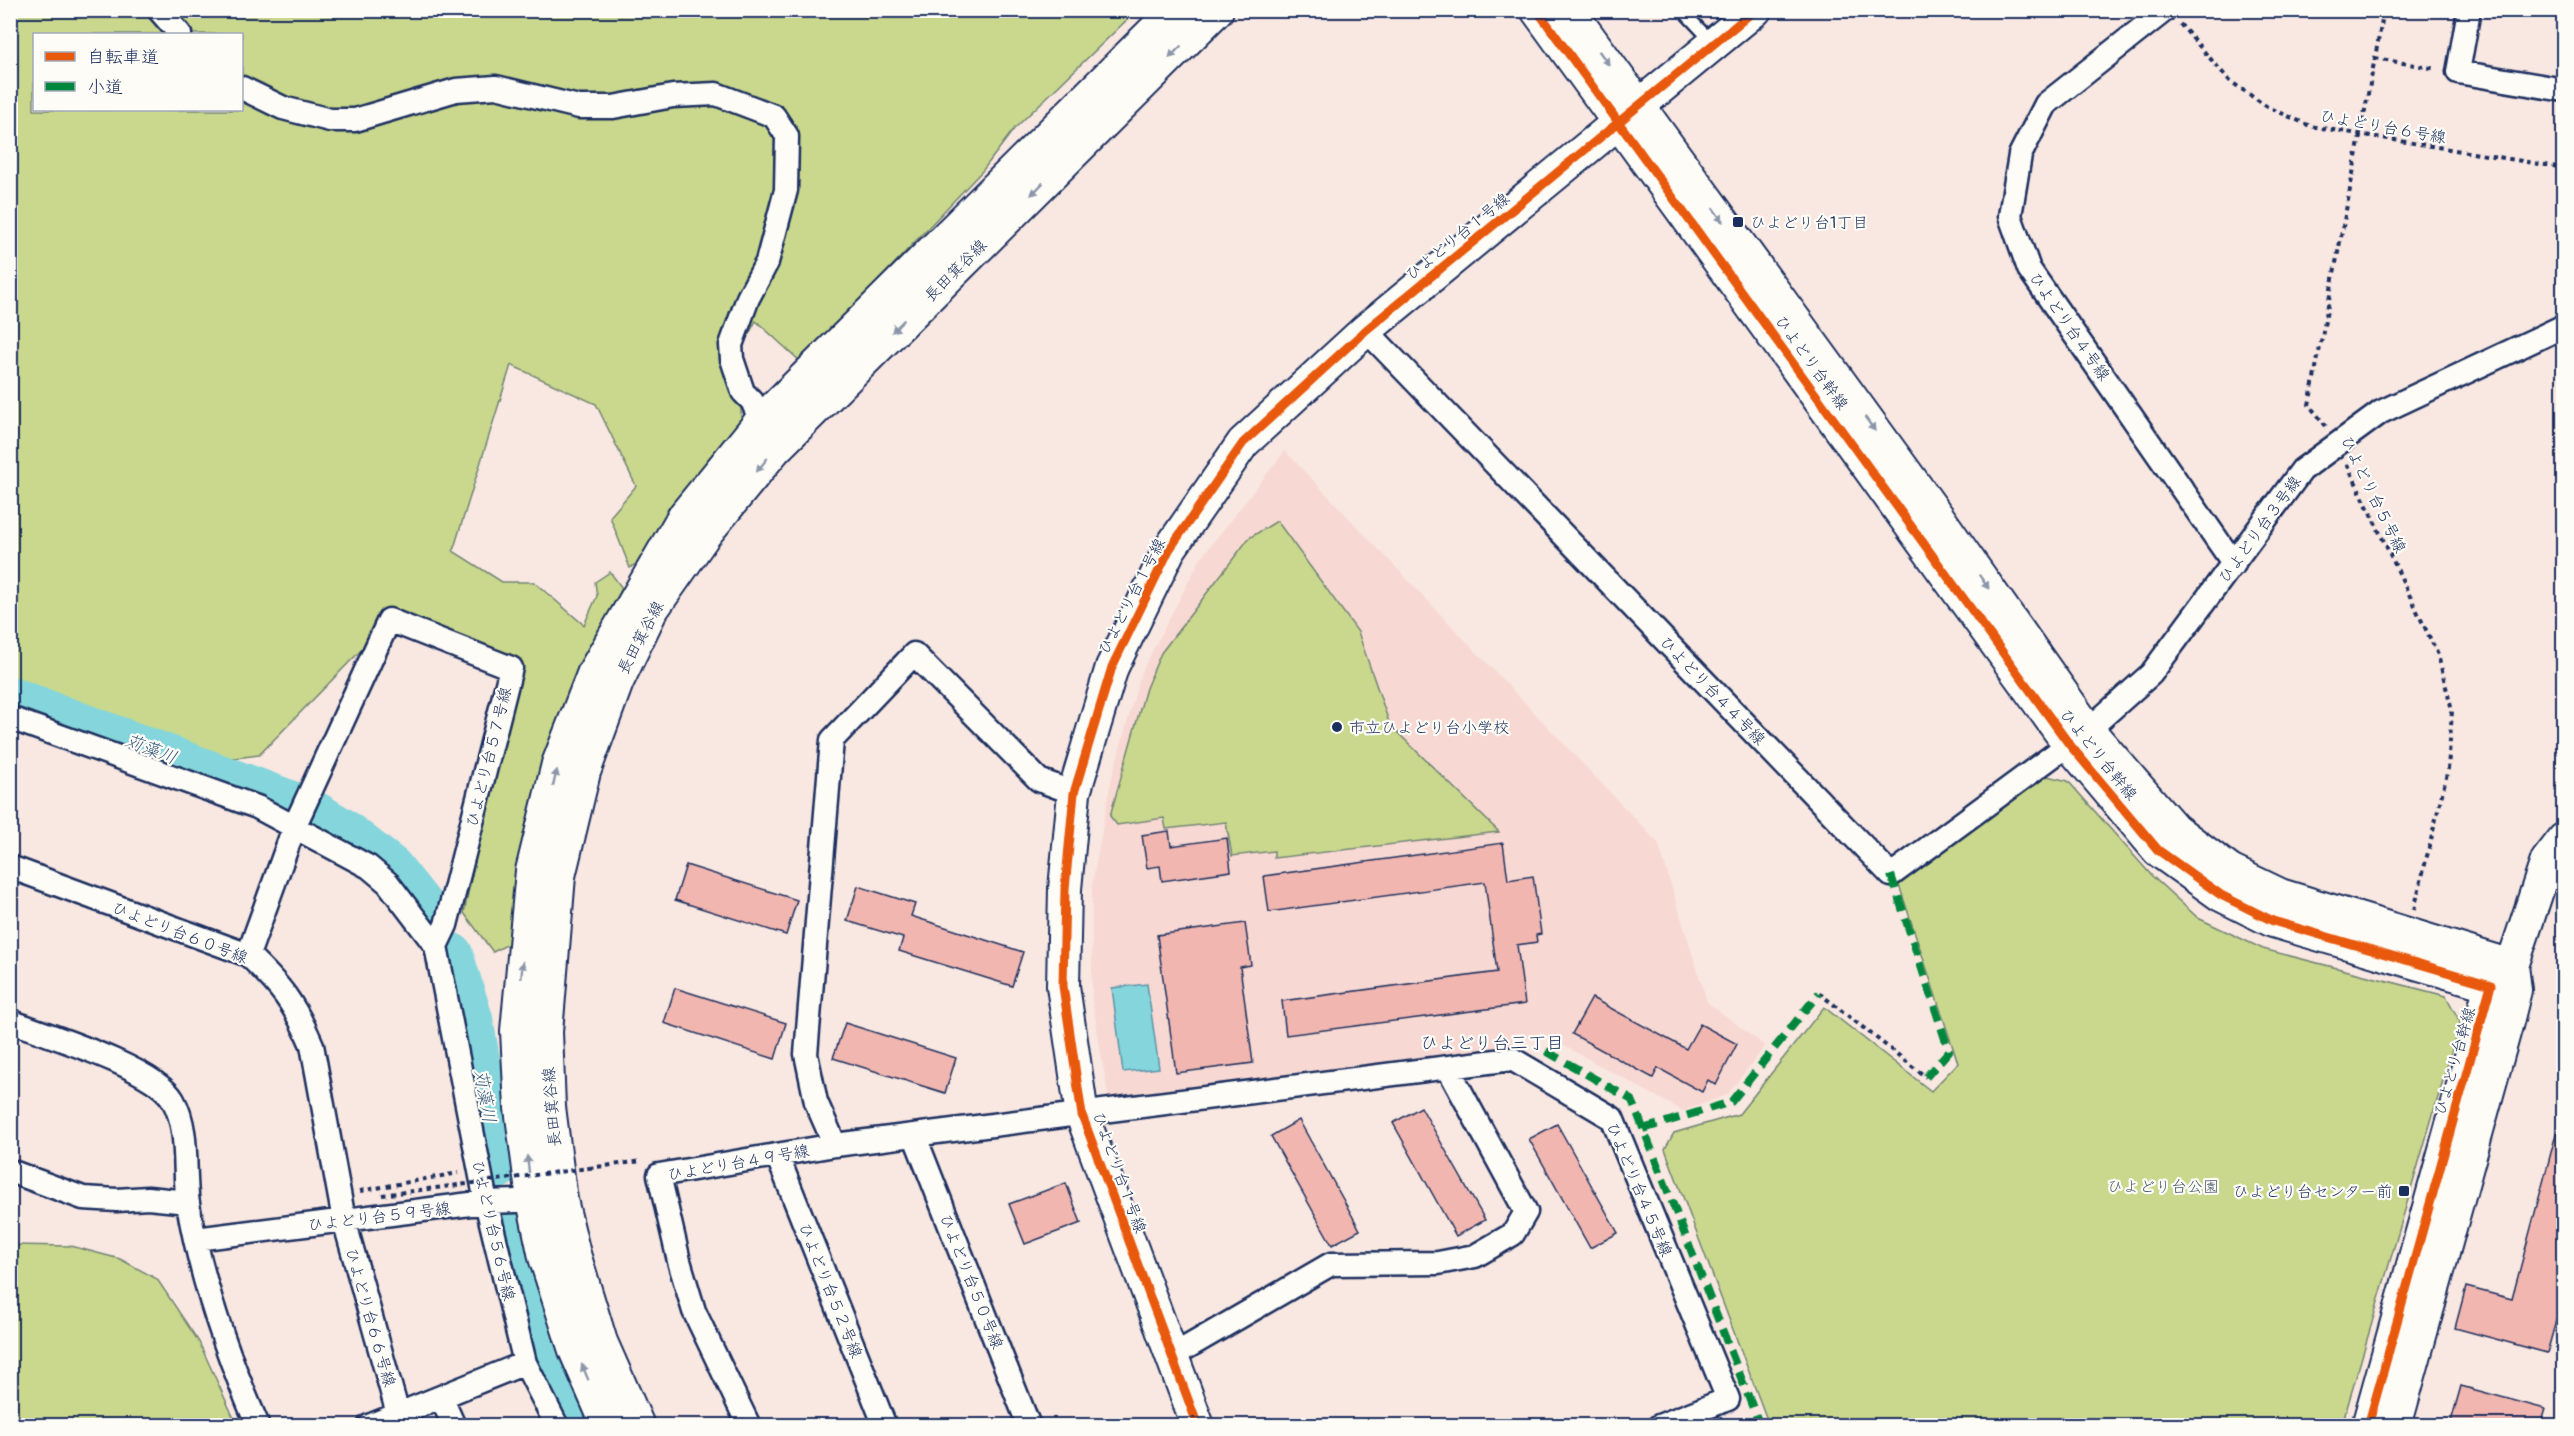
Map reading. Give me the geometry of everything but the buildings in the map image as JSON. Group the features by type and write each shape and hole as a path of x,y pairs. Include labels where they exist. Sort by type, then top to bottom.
{"street":[{"path":"159,10 179,33"},
{"name":"長田箕谷線","path":"638,1425 601,1342 574,1254 547,1200 521,1108 517,1031 532,871 558,764 594,672 633,600 684,516 761,421 1174,10"},
{"name":"長田箕谷線","path":"608,1425 575,1350 545,1257 549,1107 546,1032 559,876 584,772 617,682 651,611 705,534 774,450 1217,10"},
{"name":"ひよどり台幹線","path":"1537,10 1629,115 1938,517 2078,737 2174,829 2230,871 2280,895 2506,980 2368,1425"},
{"name":"ひよどり台幹線","path":"1569,10 1629,115"},
{"name":"ひよどり台１号線","path":"1198,1425 1082,1115 1063,986 1065,889 1074,793 1112,667 1170,550 1243,444 1366,330 1755,10"},
{"path":"2469,10 2457,72 2564,90"},
{"name":"ひよどり台４号線","path":"2170,14 2046,104 2020,155 2010,216 2029,269 2234,564"},
{"path":"243,88 283,108 330,120 355,120 456,90 496,87 579,107 613,107 673,96 716,94 774,116 787,136 786,190 767,262 748,298 731,345 732,359 743,392 752,401 761,421"},
{"name":"ひよどり台３号線","path":"2078,737 2151,674 2302,470 2337,442 2381,412 2564,326"},
{"name":"ひよどり台４４号線","path":"1366,330 1891,875 2078,737"},
{"name":"ひよどり台５７号線","path":"295,825 389,620 511,668 446,926 436,946"},
{"path":"835,1145 816,1102 806,1054 832,740 914,654 1040,780 1074,793"},
{"name":"ひよどり台５６号線","path":"10,718 257,807 295,825 369,867 388,883 436,946 486,1202 525,1363 557,1425"},
{"path":"248,955 295,825"},
{"path":"2395,1425 2506,980 2522,943 2547,861 2564,839"},
{"name":"ひよどり台６０号線","path":"10,867 248,955 279,983 301,1019 312,1045 344,1220"},
{"path":"10,1021 146,1075 173,1099 183,1132 188,1202 202,1269 238,1381 258,1425"},
{"name":"ひよどり台４５号線","path":"1082,1115 1512,1059 1612,1118 1728,1399 1659,1425"},
{"path":"1172,1356 1331,1264 1438,1263 1475,1256 1513,1234 1526,1212 1449,1068"},
{"name":"ひよどり台４９号線","path":"749,1425 694,1311 679,1261 659,1175 835,1145 1082,1115"},
{"name":"ひよどり台５０号線","path":"915,1137 1029,1425"},
{"name":"ひよどり台５２号線","path":"777,1155 885,1425"},
{"path":"10,1171 83,1198 117,1200 148,1198 188,1202"},
{"name":"ひよどり台５９号線","path":"196,1239 486,1202 547,1200"},
{"name":"ひよどり台６６号線","path":"344,1220 398,1414"},
{"path":"369,1425 525,1363"},
{"path":"441,1397 454,1425"}],"lane":[{"path":"1682,10 1714,44"}],"path":[{"path":"2375,58 2457,72"},
{"path":"1819,993 1926,1077"},
{"path":"382,1195 645,1161 659,1175"},
{"path":"338,1195 479,1169"}],"shaded area":[{"name":"市立ひよどり台小学校","path":"1285,451 1658,843 1707,1002 1765,1046 1727,1095 1683,1111 1541,1033 1510,1048 1109,1100 1092,999 1092,886 1111,781 1141,673 1201,558"}],"green space":[{"path":"11,11 1136,11 1014,129 983,170 801,362 756,321 741,349 741,421 652,551 630,568 610,517 636,486 596,404 511,365 453,551 502,582 534,582 584,625 597,596 595,582 610,572 622,588 581,672 514,941 493,952 464,913 516,660 394,608 369,642 259,755 227,759 163,745 11,697"},
{"path":"1277,521 1358,632 1390,725 1499,832 1274,858 1274,851 1232,856 1226,822 1166,829 1164,818 1117,825 1110,816 1146,688 1161,653 1249,538"},
{"name":"ひよどり台公園","path":"2047,776 2068,781 2152,876 2198,918 2263,949 2446,996 2460,1022 2342,1425 1769,1425 1665,1149 1674,1133 1739,1114 1824,1007 1931,1091 1958,1063 1899,885"},
{"path":"11,1245 71,1246 120,1259 157,1279 199,1342 237,1425 11,1425"}],"water":[{"path":"1147,984 1159,1068 1123,1072 1112,988"}],"waterway":[{"name":"苅藻川","path":"10,697 292,802"},
{"name":"苅藻川","path":"315,812 343,829 392,867 431,916"},
{"name":"苅藻川","path":"452,954 472,1019 498,1168"},
{"name":"苅藻川","path":"509,1226 528,1304 578,1426"}],"marked path":[{"path":"1891,875 1949,1051 1926,1077"},
{"path":"1643,1129 1731,1102 1819,993"},
{"path":"1546,1051 1632,1100 1760,1426"}],"cycle path":[{"path":"1537,10 2069,744 2158,850 2221,895 2273,921 2491,985 2368,1426"},
{"path":"1198,1426 1082,1115 1063,986 1065,889 1074,793 1112,667 1169,550 1243,443 1366,330 1755,10"}],"place":[{"name":"ひよどり台1丁目","path":"1738,222"},
{"name":"市立ひよどり台小学校","path":"1337,727"},
{"name":"ひよどり台センター前","path":"2404,1191"}],"district":[{"name":"ひよどり台三丁目","path":"1492,1043"}]}
